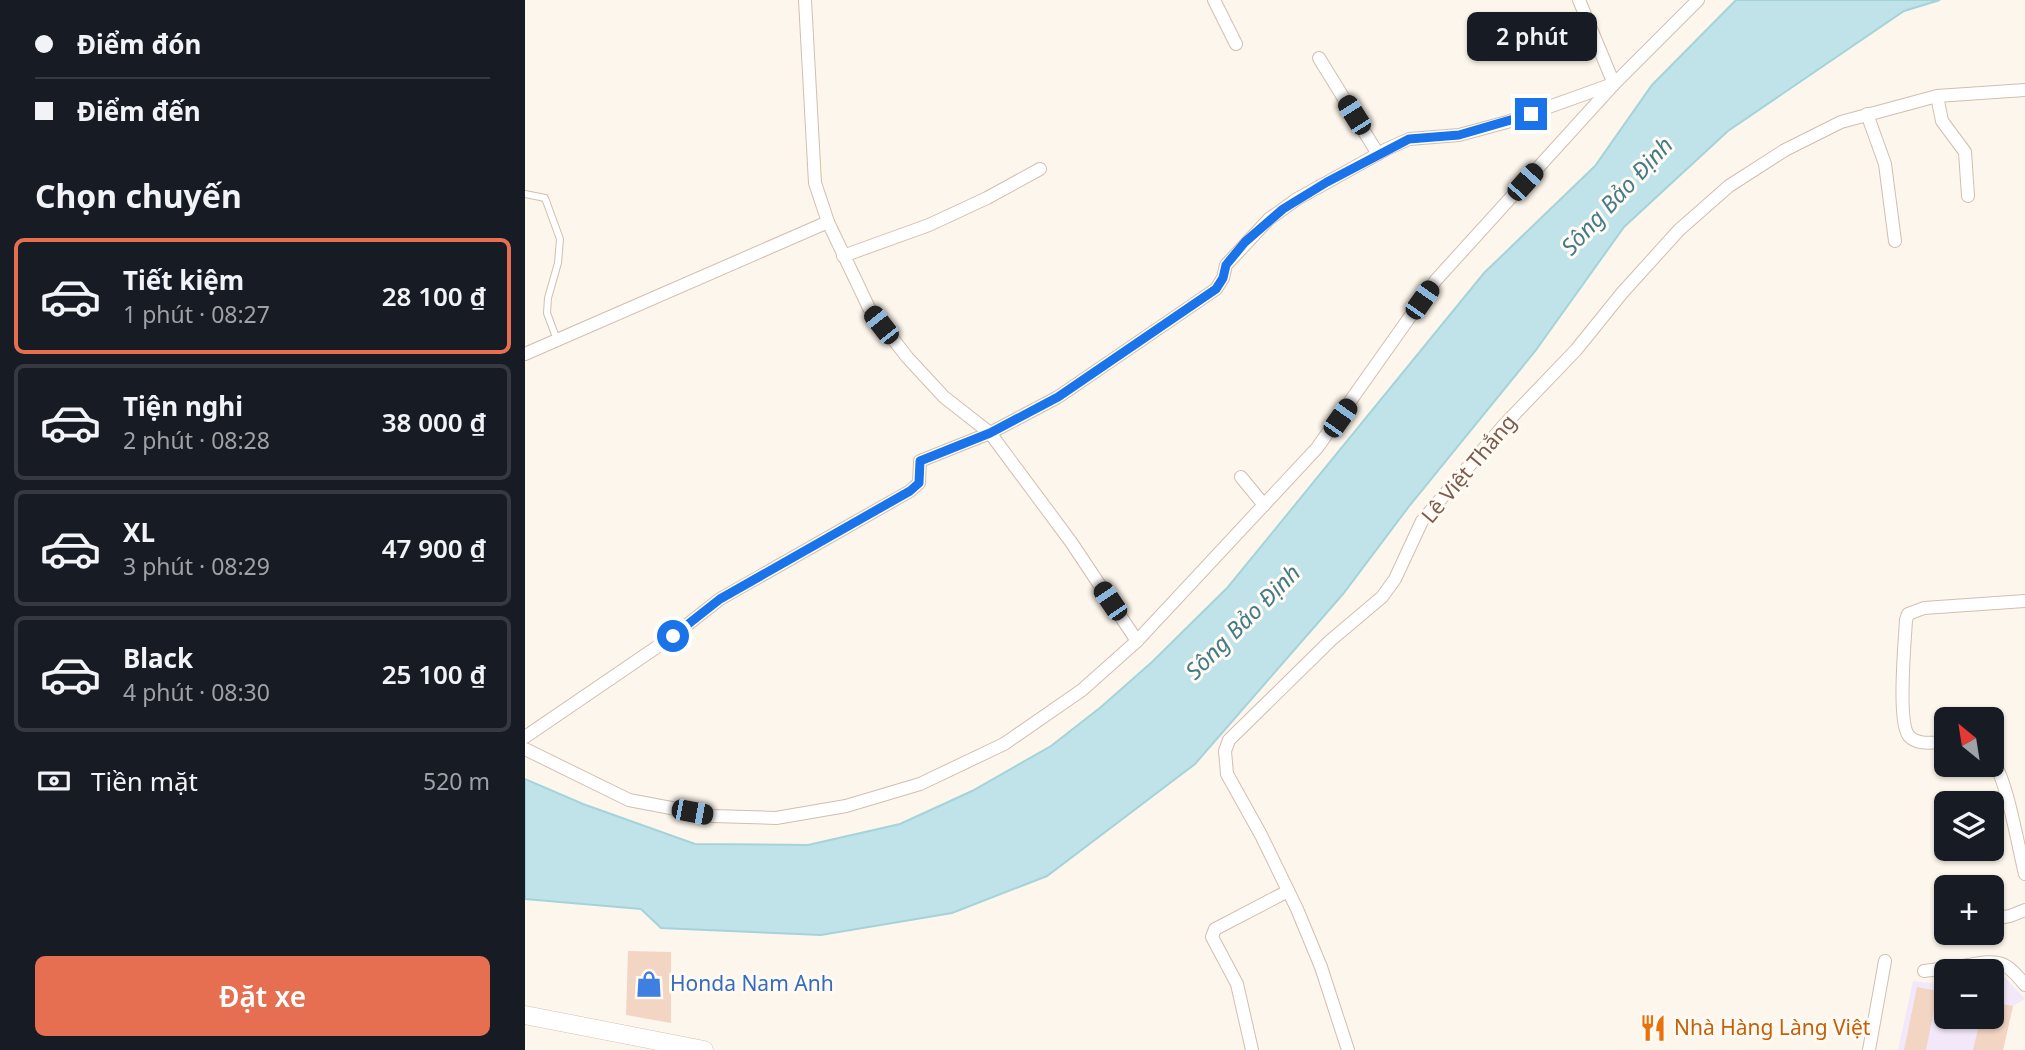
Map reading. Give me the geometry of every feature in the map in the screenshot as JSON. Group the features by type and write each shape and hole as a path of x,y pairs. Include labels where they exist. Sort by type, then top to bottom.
{"main road":[{"path":"527,1016 704,1050"}],"street":[{"path":"805,0 815,183 828,222 869,309 907,357 944,397 990,433 1071,542 1137,641"},
{"path":"1214,0 1236,44"},
{"path":"1579,0 1613,84"},
{"path":"525,749 629,800 713,816 776,818 846,806 920,784 1004,744 1083,690 1137,641 1264,505 1317,448 1436,280 1613,84 1697,0"},
{"path":"1319,58 1378,153"},
{"path":"525,737 673,636 720,599 910,491 919,483 920,461 990,433 1072,389 1216,289 1223,278 1226,265 1245,242 1269,219 1297,199 1378,153 1409,139 1459,135 1507,122 1613,84"},
{"name":"Lê Việt Thắng","path":"1348,1050 1321,967 1288,891 1227,774 1225,751 1230,740 1331,640 1382,597 1395,579 1422,521 1504,425 1576,350 1622,293 1679,230 1728,186 1785,150 1841,122 1937,96 2025,89"},
{"path":"1937,96 1943,121 1965,152 1968,196"},
{"path":"1867,114 1885,164 1895,241"},
{"path":"843,256 929,225 988,198 1040,169"},
{"path":"525,354 828,222"},
{"path":"1241,477 1264,505"},
{"path":"1934,743 1915,740 1906,732 1904,725 1903,688 1908,614 1924,608 2025,601"},
{"path":"2001,777 2025,874"},
{"path":"1252,1050 1237,984 1212,937 1215,929 1288,891"},
{"path":"2004,917 2025,910"},
{"path":"1924,971 1988,960 2010,968 2025,985"},
{"path":"1869,1050 1885,961"}],"lane":[{"path":"525,194 545,198 560,239 547,313 557,340"}],"shaded area":[{"path":"2004,976 2025,999 2013,1006 2003,1050 1898,1050 1913,981 1934,984 1934,1029 2004,1029"}],"water":[{"name":"Sông Bảo Định","path":"1736,0 1940,0 1904,11 1728,131 1624,227 1536,350 1410,505 1343,594 1195,764 1047,876 952,913 821,935 661,928 641,909 525,899 525,779 583,804 695,844 808,845 900,824 972,791 1051,746 1152,662 1228,587 1484,273 1595,166 1652,85"}],"building":[{"name":"Honda Nam Anh","path":"628,951 671,952 671,1023 626,1015"},
{"path":"1917,987 1934,990 1934,1011 1926,1050 1904,1050"},
{"path":"2004,1004 2013,1006 2003,1050 1973,1050 1978,1029 2004,1029"}],"place":[{"name":"Honda Nam Anh","path":"649,984"},
{"name":"Nhà Hàng Làng Việt","path":"1653,1028"}],"route":[{"path":"673,636 720,599 910,491 919,483 920,461 990,433 1045,405 1216,289 1221,283 1226,265 1245,242 1269,219 1297,199 1409,139 1459,135 1531,114"}]}
